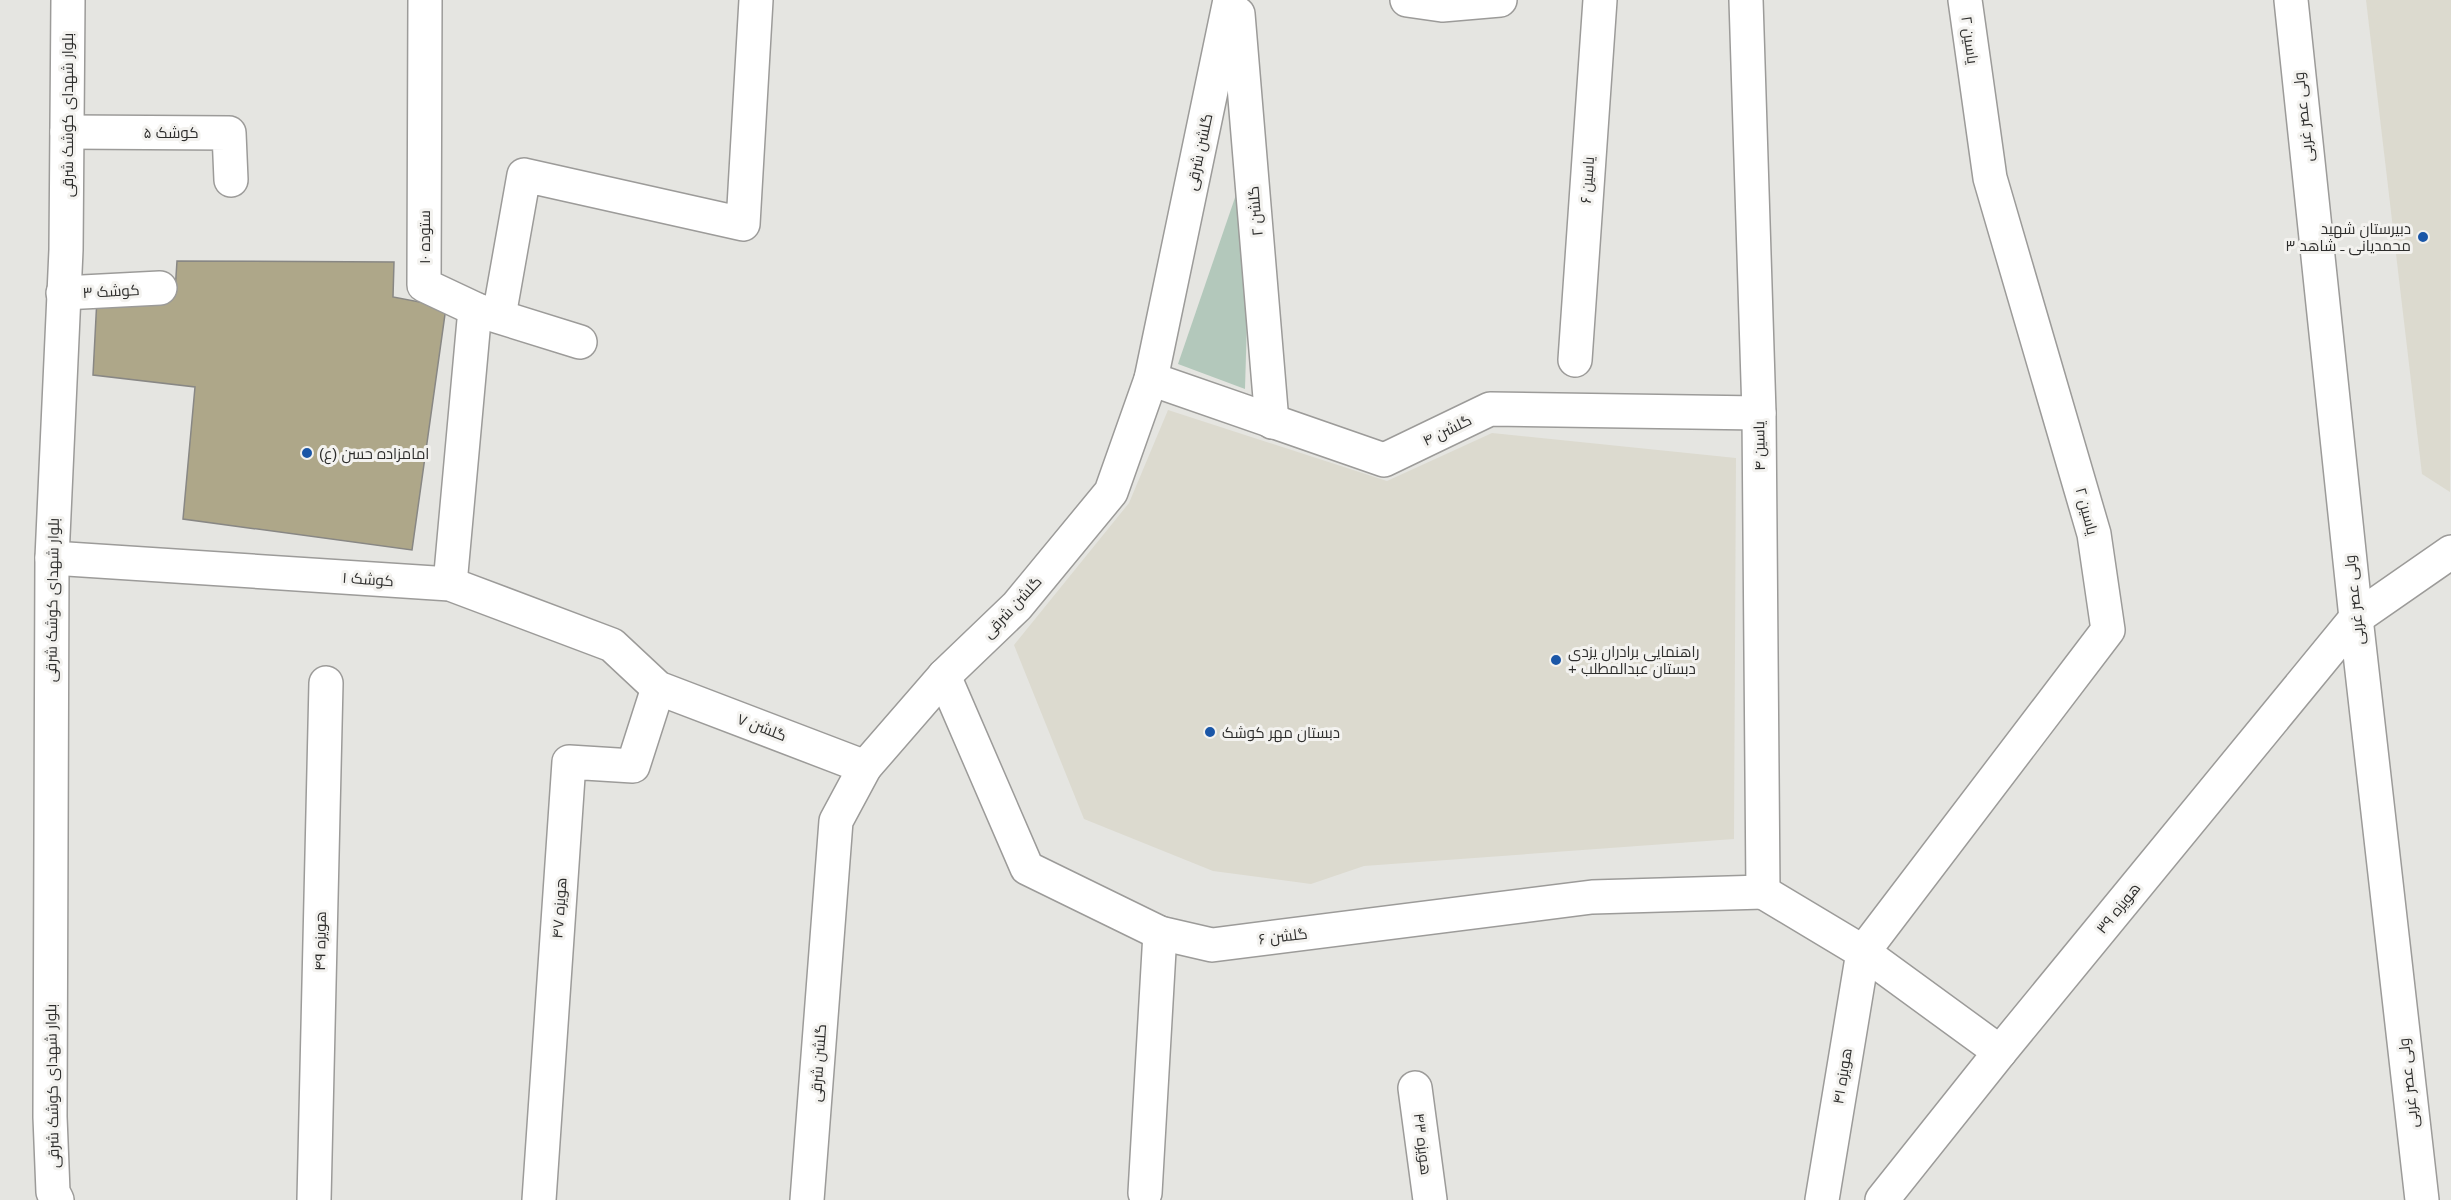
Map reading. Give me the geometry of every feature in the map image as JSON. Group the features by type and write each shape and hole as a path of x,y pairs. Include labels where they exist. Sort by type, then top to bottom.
{"street":[{"name":"بلوار شهدای کوشک شرقی","path":"51,1197 52,558 66,250 68,0"},
{"name":"ستوده ۱۰","path":"424,0 424,285 487,313"},
{"path":"450,584 487,313 524,175 743,224 756,0"},
{"name":"گلشن شرقی","path":"807,1200 836,821 865,767 944,676 1017,606 1111,492 1151,380 1230,0"},
{"name":"گلشن ۲","path":"1237,0 1272,422"},
{"path":"1407,0 1442,2 1500,0"},
{"name":"یاسین ۶","path":"1575,360 1600,0"},
{"name":"یاسین ۴","path":"1746,0 1759,413 1763,892"},
{"name":"یاسین ۲","path":"1863,952 2108,630 2094,534 1990,178 1965,0"},
{"name":"ولی عصر غربی","path":"2291,0 2356,618 2422,1200"},
{"name":"کوشک ۵","path":"67,132 229,133 231,180"},
{"name":"کوشک ۳","path":"63,293 160,288"},
{"path":"487,313 580,342"},
{"name":"گلشن ۴","path":"1151,380 1384,460 1490,409 1759,413"},
{"name":"هویزه ۳۹","path":"1882,1200 2000,1052 2356,618 2451,552"},
{"name":"کوشک ۱","path":"52,558 450,584 612,645 658,688"},
{"name":"گلشن ۶","path":"944,676 1027,868 1160,933 1212,945 1592,897 1763,892"},
{"name":"هویزه ۴۹","path":"314,1200 326,683"},
{"name":"گلشن ۷","path":"658,688 865,767"},
{"name":"هویزه ۴۷","path":"539,1200 569,762 633,766 658,688"},
{"path":"1763,892 1863,952 2000,1052"},
{"path":"1145,1193 1160,933"},
{"name":"هویزه ۴۱","path":"1822,1200 1863,952"},
{"name":"هویزه ۴۳","path":"1415,1088 1430,1200"}],"shaded area":[{"name":"دبیرستان شهید محمدیانی ـ شاهد ۳","path":"2366,0 2451,0 2450,492 2422,474"},
{"path":"1168,410 1387,481 1492,433 1736,458 1734,839 1364,866 1311,884 1213,871 1084,819 1014,645 1129,503"}],"green space":[{"path":"1252,148 1245,389 1178,364"}],"building":[{"name":"امامزاده حسن (ع)","path":"177,261 394,262 393,297 446,307 412,550 183,519 195,387 93,375 97,298 175,292"}],"place":[{"name":"دبیرستان شهید محمدیانی ـ شاهد ۳","path":"2423,237"},
{"name":"امامزاده حسن (ع)","path":"307,453"},
{"name":"راهنمایی برادران یزدی + دبستان عبدالمطلب","path":"1556,660"},
{"name":"دبستان مهر کوشک","path":"1210,732"}]}
